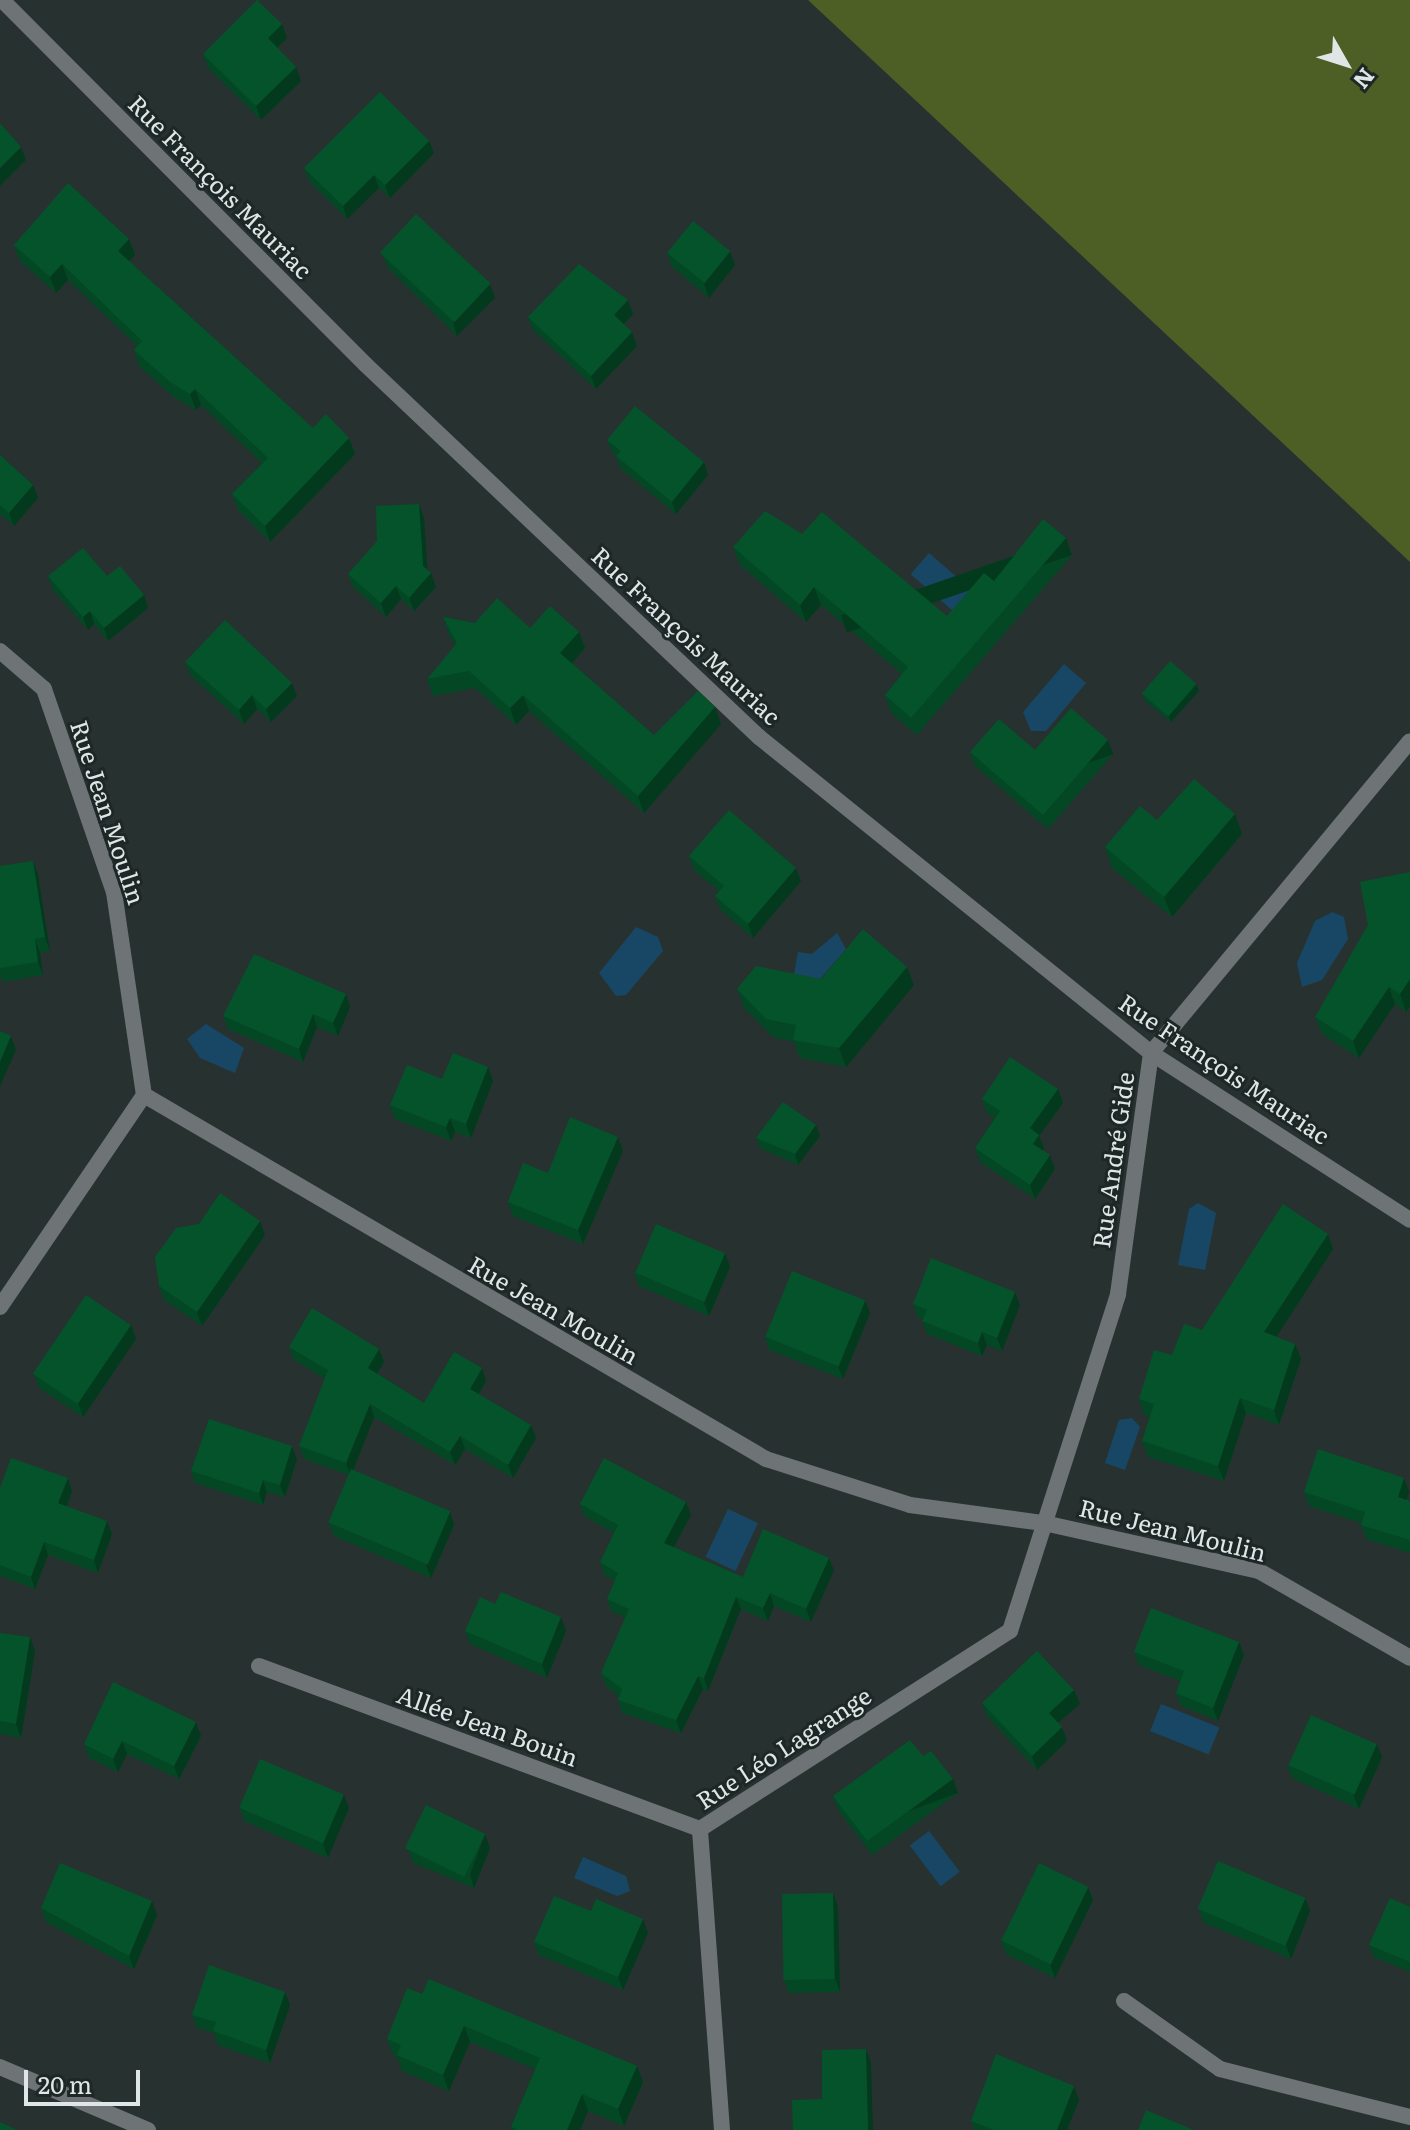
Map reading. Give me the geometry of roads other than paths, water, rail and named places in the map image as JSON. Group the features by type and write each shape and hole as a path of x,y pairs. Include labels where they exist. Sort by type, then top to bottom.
{"street":[{"name":"Rue François Mauriac","path":"2,0 366,365 759,737 1151,1053 1410,1220"},
{"name":"Rue Jean Moulin","path":"0,651 44,689 114,892 144,1095 766,1459 910,1505 1044,1523 1259,1571 1410,1658"},
{"name":"Rue André Gide","path":"1044,1523 1118,1294 1151,1053 1410,741"},
{"path":"0,1307 144,1095"},
{"name":"Rue Léo Lagrange","path":"722,2130 700,1829 1010,1631 1044,1523"},
{"name":"Allée Jean Bouin","path":"259,1666 700,1829"},
{"path":"1124,2001 1220,2069 1410,2117"},
{"path":"0,2067 148,2130"}],"water":[{"path":"929,553 972,590 954,612 911,574"},
{"path":"1064,664 1086,683 1046,731 1031,731 1023,712"},
{"path":"1332,912 1344,917 1348,939 1322,980 1302,987 1297,963 1315,921"},
{"path":"636,927 658,937 663,951 626,995 616,996 599,973"},
{"path":"837,933 846,949 820,979 794,974 798,952 812,954"},
{"path":"206,1024 244,1048 235,1073 200,1058 187,1039"},
{"path":"1198,1203 1216,1213 1205,1270 1178,1265 1189,1209"},
{"path":"1132,1418 1140,1427 1125,1470 1105,1463 1119,1420"},
{"path":"728,1509 758,1523 736,1571 706,1557"},
{"path":"1161,1704 1219,1728 1209,1754 1150,1731"},
{"path":"929,1831 960,1872 941,1886 910,1845"},
{"path":"583,1857 626,1876 630,1891 617,1896 574,1878"}]}
